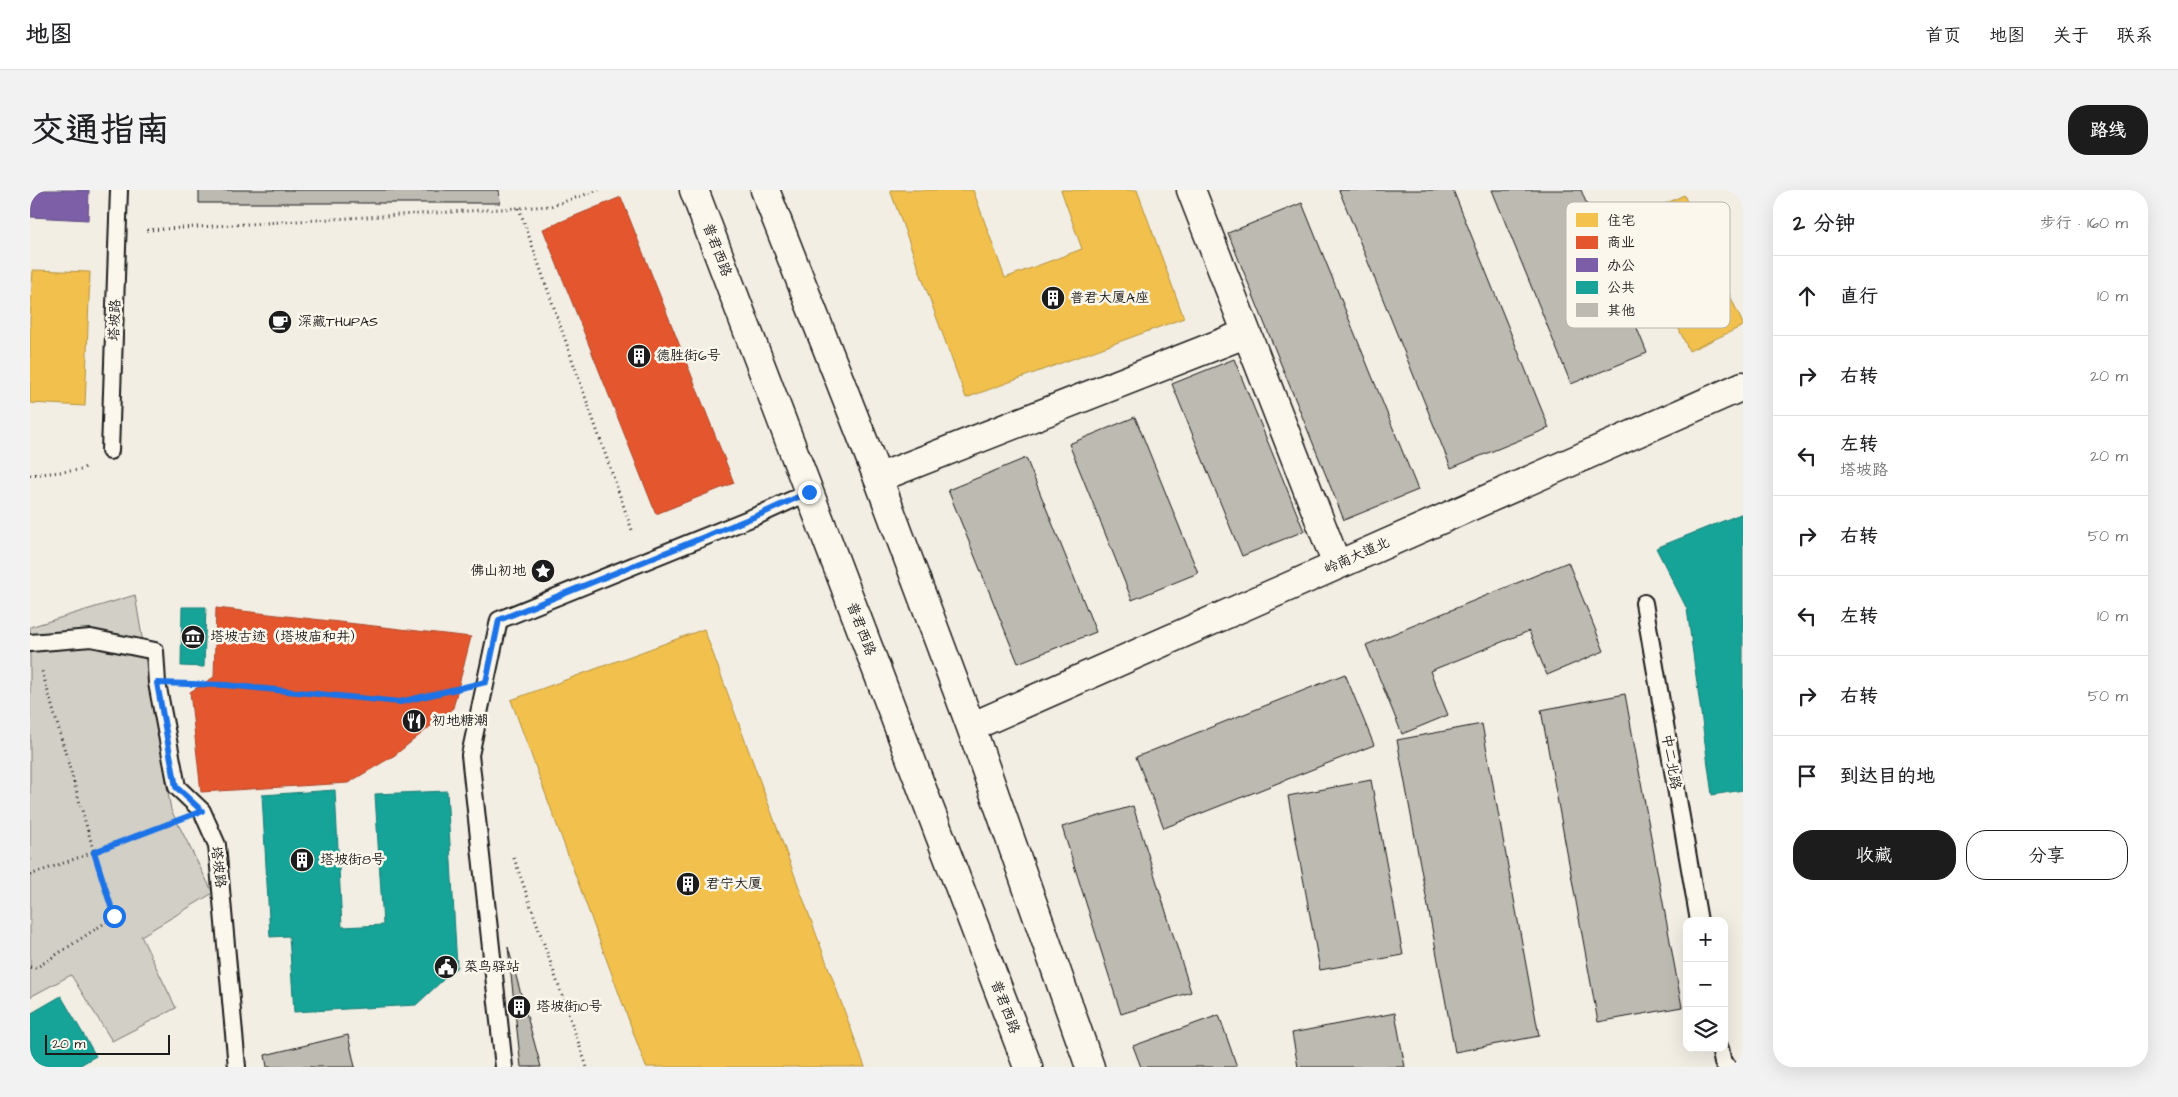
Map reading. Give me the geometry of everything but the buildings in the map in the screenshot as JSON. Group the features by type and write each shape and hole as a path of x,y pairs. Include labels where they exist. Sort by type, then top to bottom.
{"main road":[{"name":"普君西路","path":"694,190 1028,1067"},
{"path":"766,190 878,478 971,727 1090,1067"},
{"path":"1190,190 1337,565"},
{"path":"878,478 1245,334"},
{"name":"岭南大道北","path":"971,727 1743,386"}],"lane":[{"name":"塔坡路","path":"110,451 119,190"},
{"path":"504,1067 470,755 499,620 761,514 809,492"},
{"name":"中二北路","path":"1644,602 1697,917"},
{"name":"塔坡路","path":"32,642 91,638 155,651 157,683 176,787 202,811 217,845 237,1067"}],"path":[{"path":"119,231 551,206 599,190"},
{"path":"519,208 643,562"},
{"path":"30,475 81,470 110,451"},
{"path":"30,967 36,968 114,916 32,642"},
{"path":"157,683 225,685 400,702 486,682"},
{"path":"30,876 202,811"},
{"path":"513,855 587,1067"}],"shaded area":[{"path":"135,595 171,810 213,893 141,936 176,1008 112,1041 71,975 30,997 30,627"}],"place":[{"name":"普君大厦A座","path":"1053,298"},
{"name":"深藏THUPAS","path":"280,322"},
{"name":"德胜街6号","path":"639,356"},
{"name":"佛山初地","path":"543,571"},
{"name":"塔坡古迹（塔坡庙和井）","path":"193,637"},
{"name":"初地糖潮","path":"414,721"},
{"name":"塔坡街8号","path":"302,860"},
{"name":"君宁大厦","path":"688,884"},
{"name":"菜鸟驿站","path":"446,967"},
{"name":"塔坡街10号","path":"519,1007"}],"route":[{"path":"114,916 94,852 202,811 176,787 157,683 225,685 400,702 486,682 499,620 761,514 809,492"}]}
